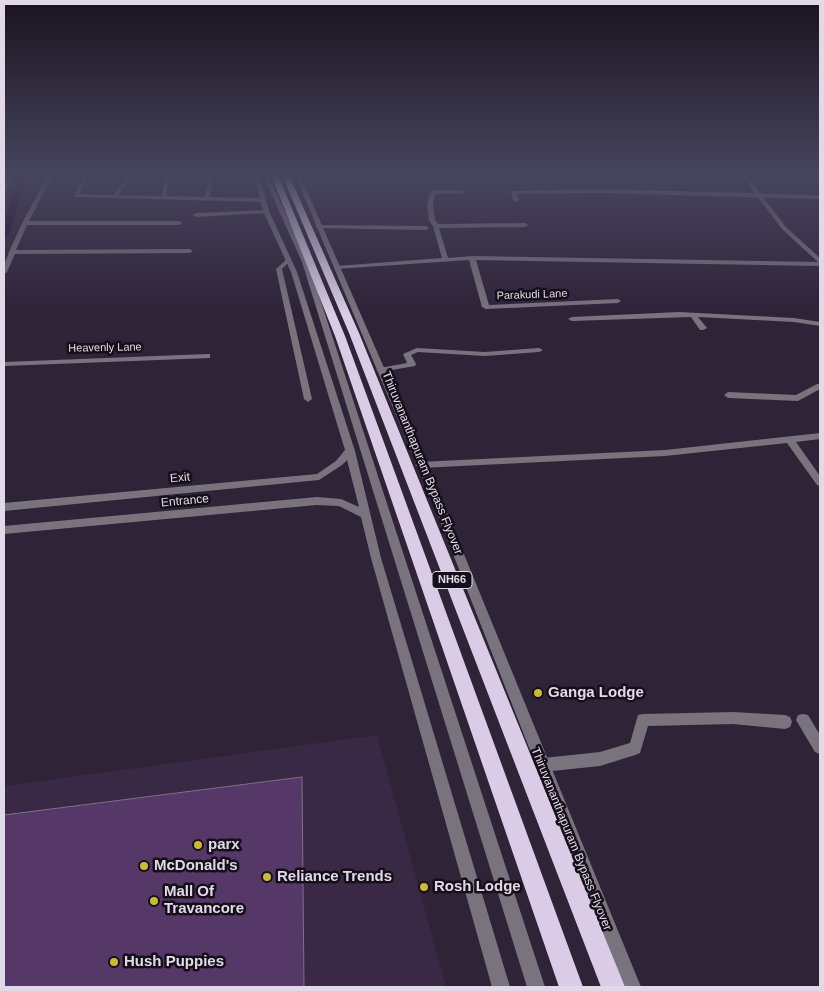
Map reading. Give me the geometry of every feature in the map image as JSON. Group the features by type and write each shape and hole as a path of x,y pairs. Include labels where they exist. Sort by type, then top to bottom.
{"highway":[{"name":"NH66","path":"293,221 340,336 571,987"},
{"name":"Thiruvananthapuram Bypass Flyover","path":"305,221 358,342 613,987"}],"street":[{"path":"270,221 287,261 294,272 350,451 382,577 501,987"},
{"path":"286,221 305,262 536,987"},
{"path":"316,221 438,503 632,987"},
{"path":"433,221 446,260"},
{"path":"778,221 820,263"},
{"path":"4,272 24,223 179,223"},
{"path":"436,226 525,225"},
{"path":"318,227 426,228"},
{"path":"12,252 190,250"},
{"path":"337,268 472,258 820,263"},
{"name":"Parakudi Lane","path":"472,258 486,307 618,301"},
{"path":"287,261 278,269 308,399"},
{"path":"572,319 693,315 794,320 820,324"},
{"path":"693,315 703,328"},
{"path":"380,370 412,364 407,354 417,350 485,354 539,350"},
{"name":"Heavenly Lane","path":"4,364 207,356"},
{"path":"728,395 798,398 820,386"},
{"path":"420,465 665,453 820,436"},
{"path":"789,439 820,483"},
{"name":"Exit","path":"4,507 319,477 339,463 350,451"},
{"name":"Entrance","path":"4,530 317,501 340,503 366,515"},
{"path":"543,765 600,759 635,748 643,720 734,718 785,722"},
{"path":"803,720 820,747"}],"shaded area":[{"name":"Mall Of Travancore","path":"377,735 446,987 4,987 4,786"}],"building":[{"name":"Mall Of Travancore","path":"302,777 304,987 4,987 4,815"}],"waterway":[{"path":"4,234 8,221"}],"place":[{"name":"Ganga Lodge","path":"538,693"},
{"name":"parx","path":"198,845"},
{"name":"McDonald's","path":"144,866"},
{"name":"Reliance Trends","path":"267,877"},
{"name":"Rosh Lodge","path":"424,887"},
{"name":"Mall Of Travancore","path":"154,901"},
{"name":"Hush Puppies","path":"114,962"}]}
